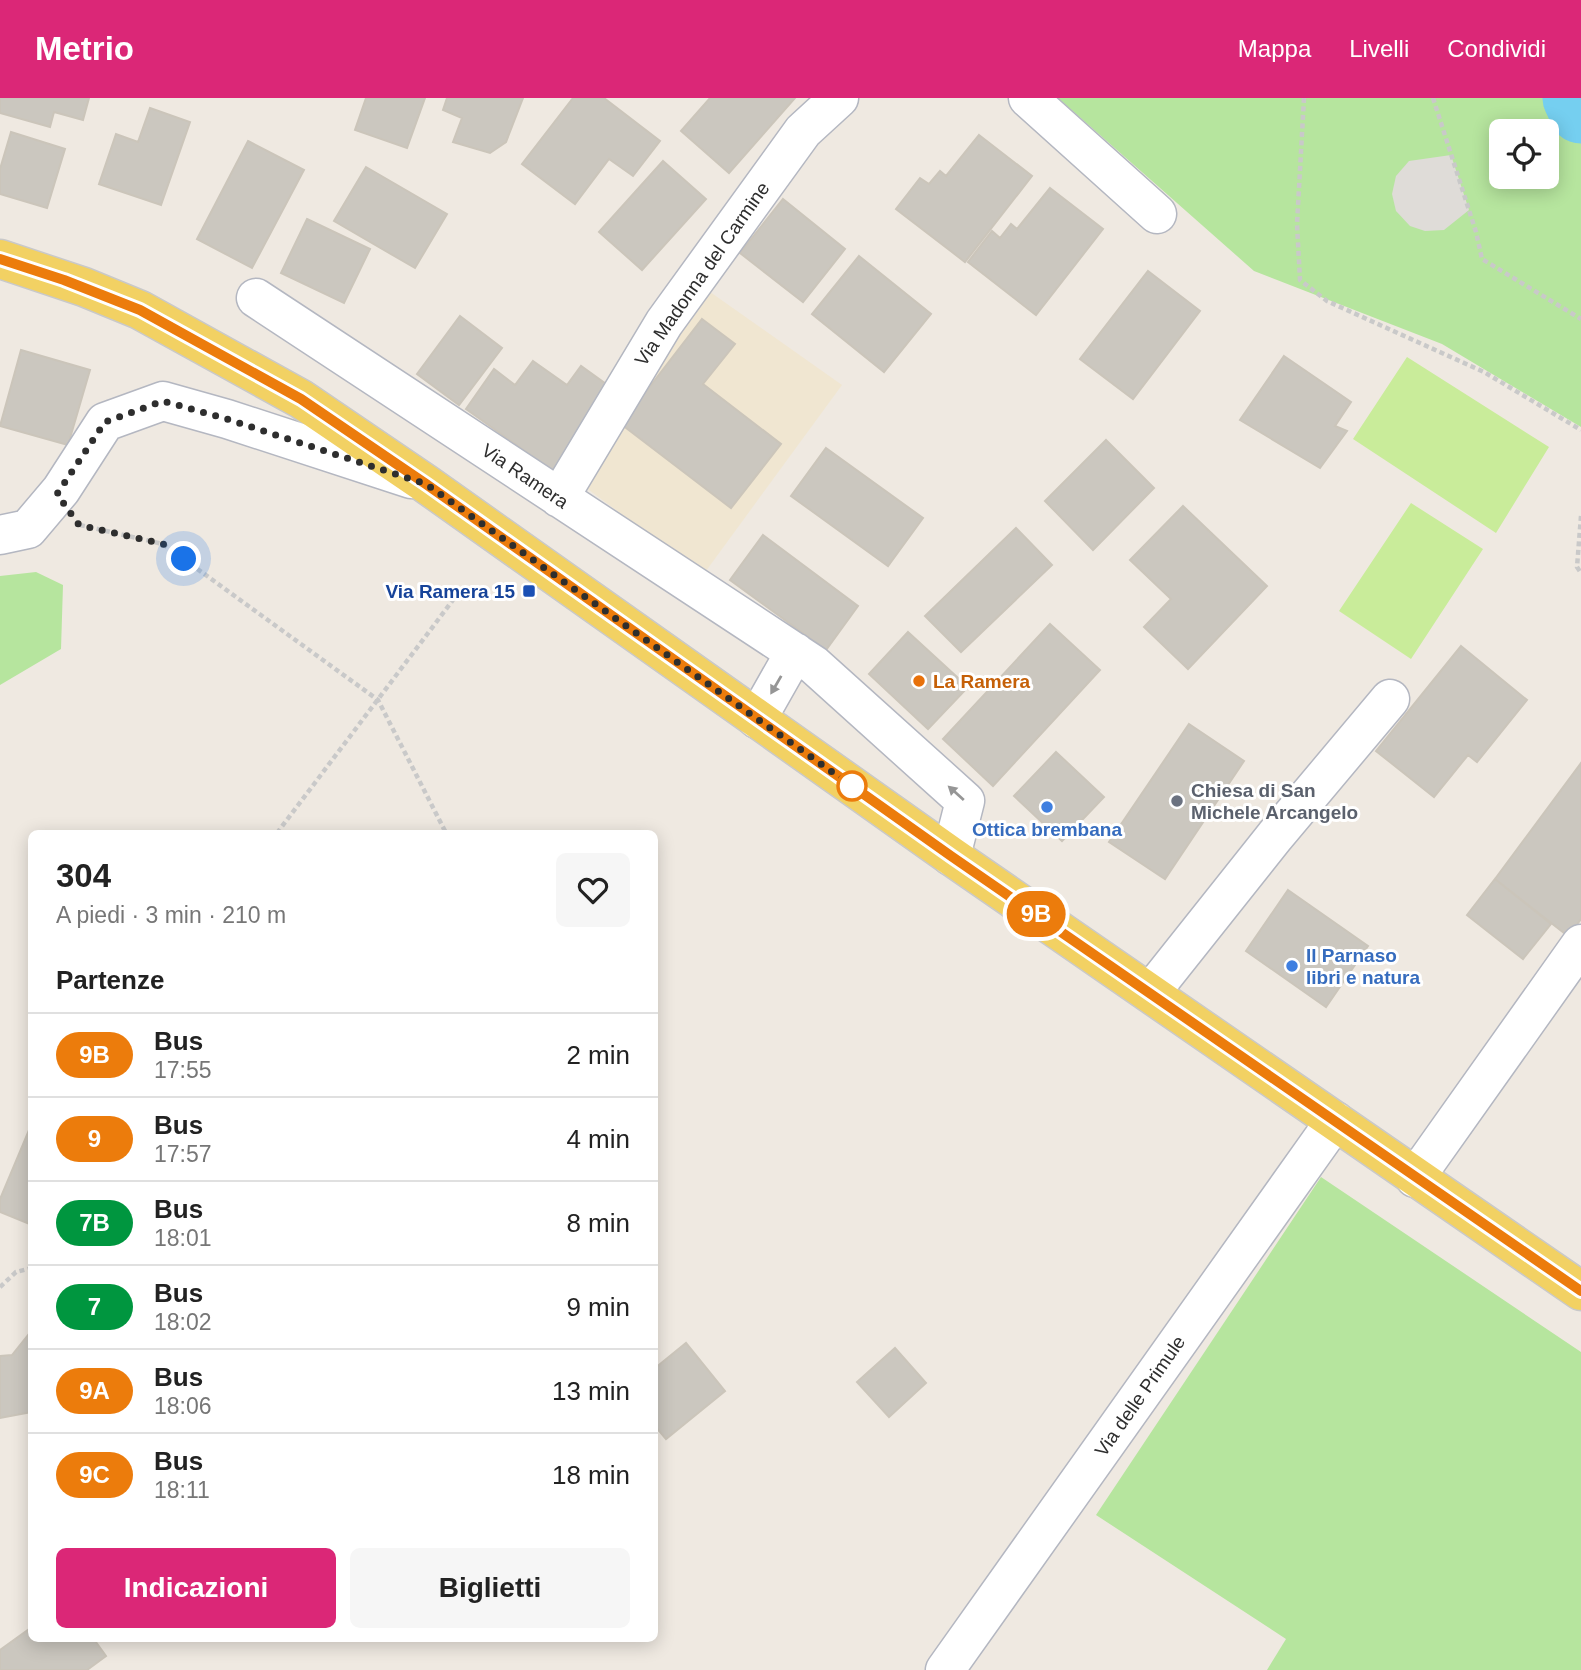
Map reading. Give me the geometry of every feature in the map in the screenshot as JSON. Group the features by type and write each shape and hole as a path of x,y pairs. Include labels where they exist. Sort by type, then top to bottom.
{"main road":[{"path":"0,259 140,310 301,399 426,484 951,856 1581,1291"}],"street":[{"name":"Via Madonna del Carmine","path":"559,498 664,323 803,131 839,98"},
{"path":"1028,98 1157,214"},
{"name":"Via Ramera","path":"256,298 805,658 965,802 951,856"},
{"path":"0,535 28,529 57,494 105,422 163,401 426,484"},
{"path":"757,719 805,658"},
{"path":"1151,992 1275,836 1390,699"},
{"path":"1415,1178 1581,944"},
{"name":"Via delle Primule","path":"945,1670 1335,1121"}],"path":[{"path":"1304,98 1297,224 1300,280 1327,301 1483,372 1581,430"},
{"path":"1433,98 1482,259 1581,319"},
{"path":"57,494 79,525 163,544 378,700 444,830"},
{"path":"1581,516 1577,567 1581,573"},
{"path":"279,830 453,600"},
{"path":"0,1287 16,1272 28,1269"}],"shaded area":[{"path":"1451,155 1469,210 1444,230 1425,231 1410,226 1396,211 1392,194 1396,176 1409,161"},
{"path":"703,287 842,385 703,575 577,481"}],"green space":[{"path":"1058,98 1581,98 1581,427 1442,344 1254,271"},
{"path":"1407,357 1549,447 1496,533 1353,439"},
{"path":"1411,503 1483,549 1411,659 1339,611"},
{"path":"36,572 63,585 61,649 0,685 0,576"},
{"path":"1321,1177 1581,1352 1581,1670 1267,1670 1286,1639 1096,1515"}],"building":[{"path":"0,98 89,98 83,120 54,112 50,127 0,113"},
{"path":"366,98 425,98 407,148 355,130"},
{"path":"447,98 523,98 506,142 490,153 453,142 462,118 443,110"},
{"path":"573,98 604,98 660,141 633,176 609,159 575,204 522,164"},
{"path":"710,98 795,98 729,173 681,131"},
{"path":"150,108 190,122 161,205 99,184 116,134 138,142"},
{"path":"11,132 65,149 47,208 0,194 0,169"},
{"path":"979,135 1032,176 965,262 896,209 920,178 929,184 940,171 946,176"},
{"path":"248,141 304,170 252,268 197,239"},
{"path":"663,161 706,199 642,270 599,232"},
{"path":"366,167 447,214 415,268 334,221"},
{"path":"1050,188 1103,229 1036,315 968,262 992,231 1000,238 1011,224 1017,229"},
{"path":"783,199 845,249 803,302 740,253"},
{"path":"307,219 370,249 344,303 281,273"},
{"path":"859,256 931,314 884,372 812,314"},
{"path":"1148,271 1200,311 1133,399 1080,359"},
{"path":"460,316 502,348 459,405 417,374"},
{"path":"702,319 735,344 703,384 781,444 731,508 621,424"},
{"path":"21,350 90,370 68,445 0,426"},
{"path":"1284,356 1351,402 1335,426 1347,431 1320,468 1240,420"},
{"path":"533,361 567,385 581,366 613,389 553,471 466,409 494,369 515,385"},
{"path":"1106,440 1154,488 1093,550 1045,501"},
{"path":"826,448 923,518 888,566 791,496"},
{"path":"1183,506 1267,586 1188,669 1144,627 1171,599 1130,560"},
{"path":"1016,528 1052,565 961,652 925,616"},
{"path":"763,535 858,606 826,650 730,580"},
{"path":"1050,624 1100,670 993,786 943,739"},
{"name":"La Ramera","path":"908,632 968,687 928,729 869,674"},
{"path":"1461,646 1527,700 1477,762 1468,755 1434,797 1376,751"},
{"name":"Chiesa di San Michele Arcangelo","path":"1189,724 1244,761 1165,879 1109,842"},
{"path":"1056,752 1104,797 1062,841 1014,796"},
{"path":"1581,763 1581,919 1568,936 1495,879"},
{"path":"1495,879 1551,924 1523,959 1467,915"},
{"path":"1288,890 1368,946 1326,1007 1246,951"},
{"path":"28,1132 28,1223 0,1212 0,1199"},
{"path":"28,1335 28,1413 0,1418 0,1356 12,1355"},
{"path":"686,1343 725,1391 666,1439 658,1430 658,1366"},
{"path":"895,1348 926,1383 889,1417 857,1382"},
{"path":"28,1630 28,1642 96,1642 106,1656 87,1670 0,1670 0,1650"}],"waterway":[{"path":"1575,98 1581,111"}],"bus line":[{"name":"9B","path":"0,259 84,287 140,310 301,399 426,484 951,856 1185,1015 1415,1178 1581,1291"}],"place":[{"name":"Via Ramera 15","path":"529,591"},
{"name":"La Ramera","path":"919,681"},
{"name":"Chiesa di San Michele Arcangelo","path":"1177,801"},
{"name":"Ottica brembana","path":"1047,807"},
{"name":"Il Parnaso libri e natura","path":"1292,966"}],"route":[{"path":"184,559 163,544 79,525 57,494 105,422 163,401 426,484 852,786"}]}
